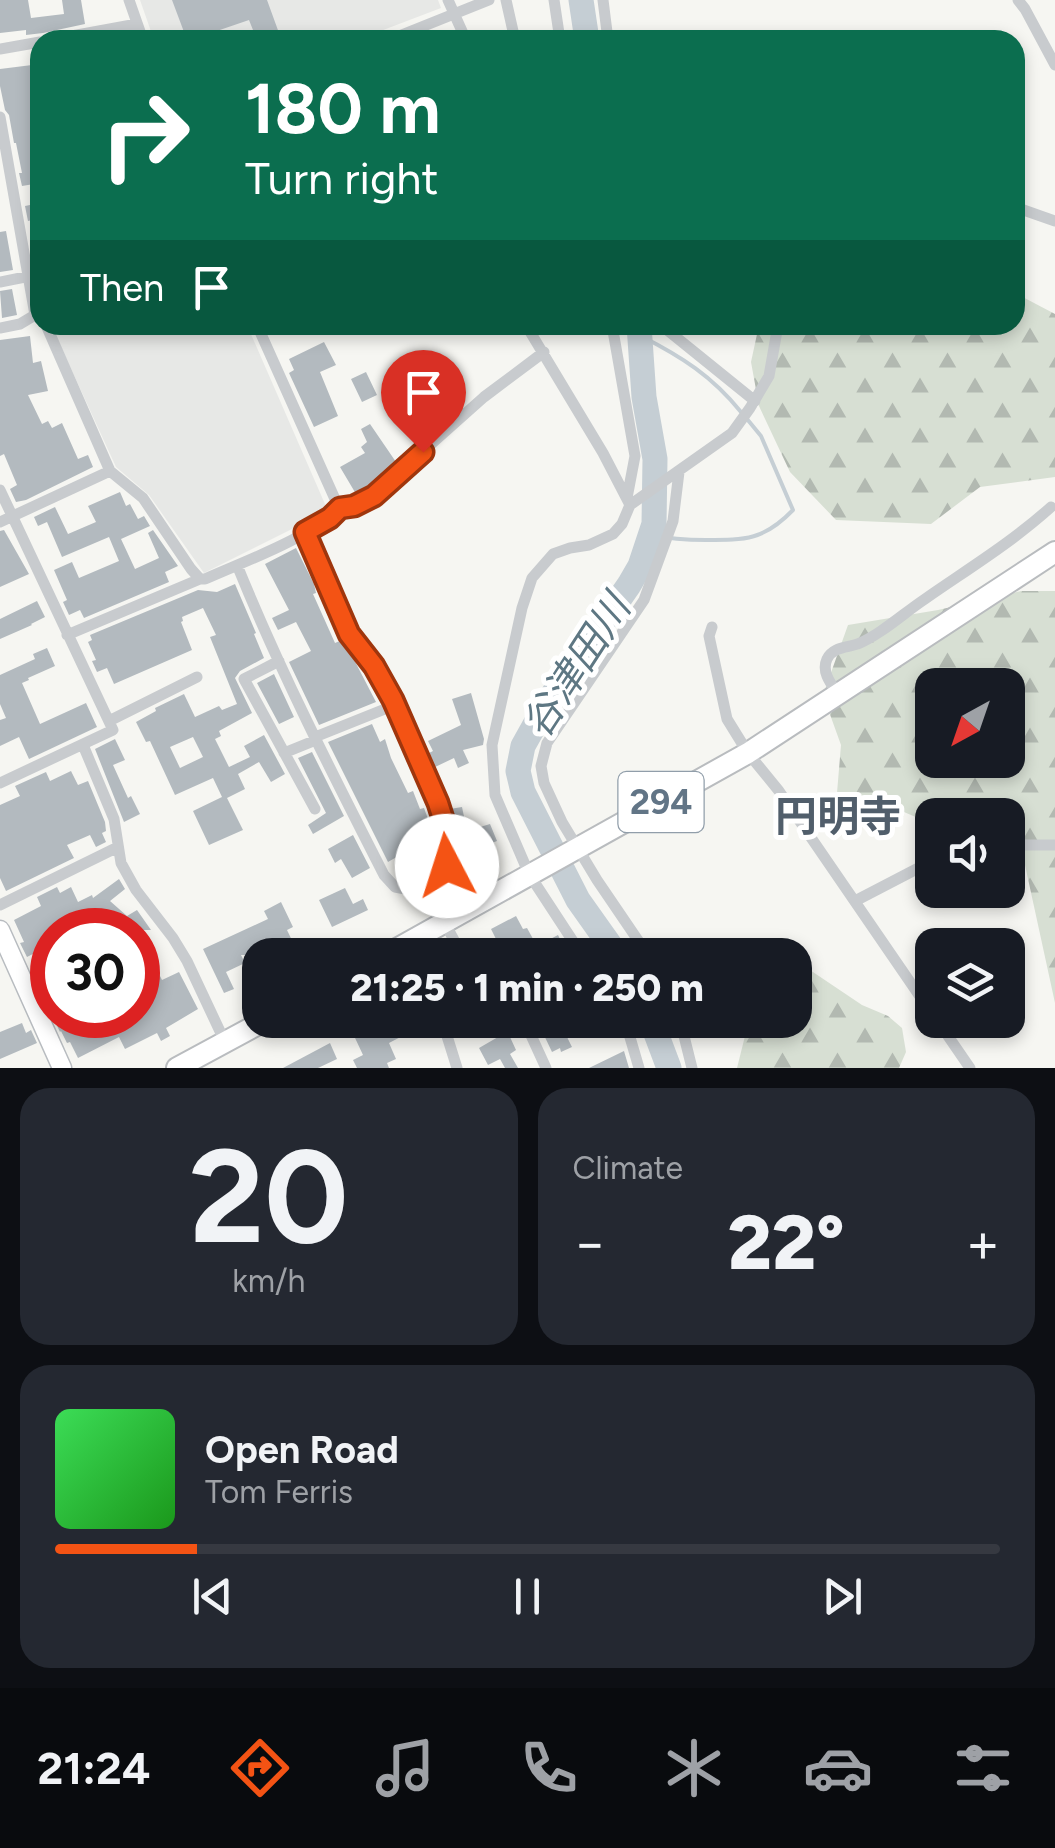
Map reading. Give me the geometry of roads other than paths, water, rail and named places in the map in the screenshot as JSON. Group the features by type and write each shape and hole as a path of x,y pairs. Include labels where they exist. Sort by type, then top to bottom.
{"highway":[{"name":"294","path":"426,938 443,922 748,753 1055,552"},
{"path":"177,1068 242,1033"}],"main road":[{"path":"0,930 62,1068"}],"street":[{"path":"129,0 139,30"},
{"path":"448,0 462,30"},
{"path":"415,30 489,0"},
{"path":"506,0 513,30"},
{"path":"554,0 558,30"},
{"path":"603,0 607,30"},
{"path":"1018,0 1055,66"},
{"path":"104,30 137,24"},
{"path":"0,50 30,44"},
{"path":"0,117 30,256"},
{"path":"1025,211 1055,221"},
{"path":"0,282 30,276"},
{"path":"0,328 30,320"},
{"path":"50,335 110,471 143,498 200,579"},
{"path":"262,335 340,508"},
{"path":"533,335 629,501"},
{"path":"572,938 533,872 495,795 492,744 532,578 553,554 589,545 612,534 622,524 629,501 636,456 614,335"},
{"path":"673,335 753,404"},
{"path":"629,501 680,472 732,433 769,376 776,335"},
{"path":"67,635 237,565 305,532 340,508 374,496 484,396 544,352"},
{"path":"0,522 110,471"},
{"path":"636,938 575,849 544,784 541,766 547,742 644,600 674,520 680,472"},
{"path":"0,490 113,730 0,782"},
{"path":"838,694 825,667 835,650 858,644 879,632 993,554 1050,507"},
{"path":"305,532 349,634 374,666 395,705 438,803 449,858 435,878 432,899"},
{"path":"237,565 315,739 384,875 394,886 421,892 432,899 452,938"},
{"path":"712,627 708,636 727,719 915,989"},
{"path":"279,661 244,679 315,809"},
{"path":"109,720 197,677"},
{"path":"284,753 395,705"},
{"path":"83,745 114,819 120,863 187,961 226,1042"},
{"path":"1025,845 1055,845"},
{"path":"0,906 118,847"},
{"path":"854,901 915,870"},
{"path":"448,1038 457,1068"},
{"path":"532,1038 546,1068"},
{"path":"630,1038 638,1068"},
{"path":"684,1038 692,1068"},
{"path":"949,1038 970,1068"}],"waterway":[{"name":"谷津田川","path":"581,0 586,30"},
{"name":"谷津田川","path":"605,938 578,900 523,792 518,771 523,746 547,703 640,566 654,524 655,459 644,397 640,335"},
{"name":"谷津田川","path":"641,336 696,368 741,412"},
{"name":"谷津田川","path":"651,535 692,540 743,538 763,533 793,510 761,436 747,419"},
{"name":"谷津田川","path":"658,1038 669,1068"}],"district":[{"name":"円明寺","path":"838,816"}]}
